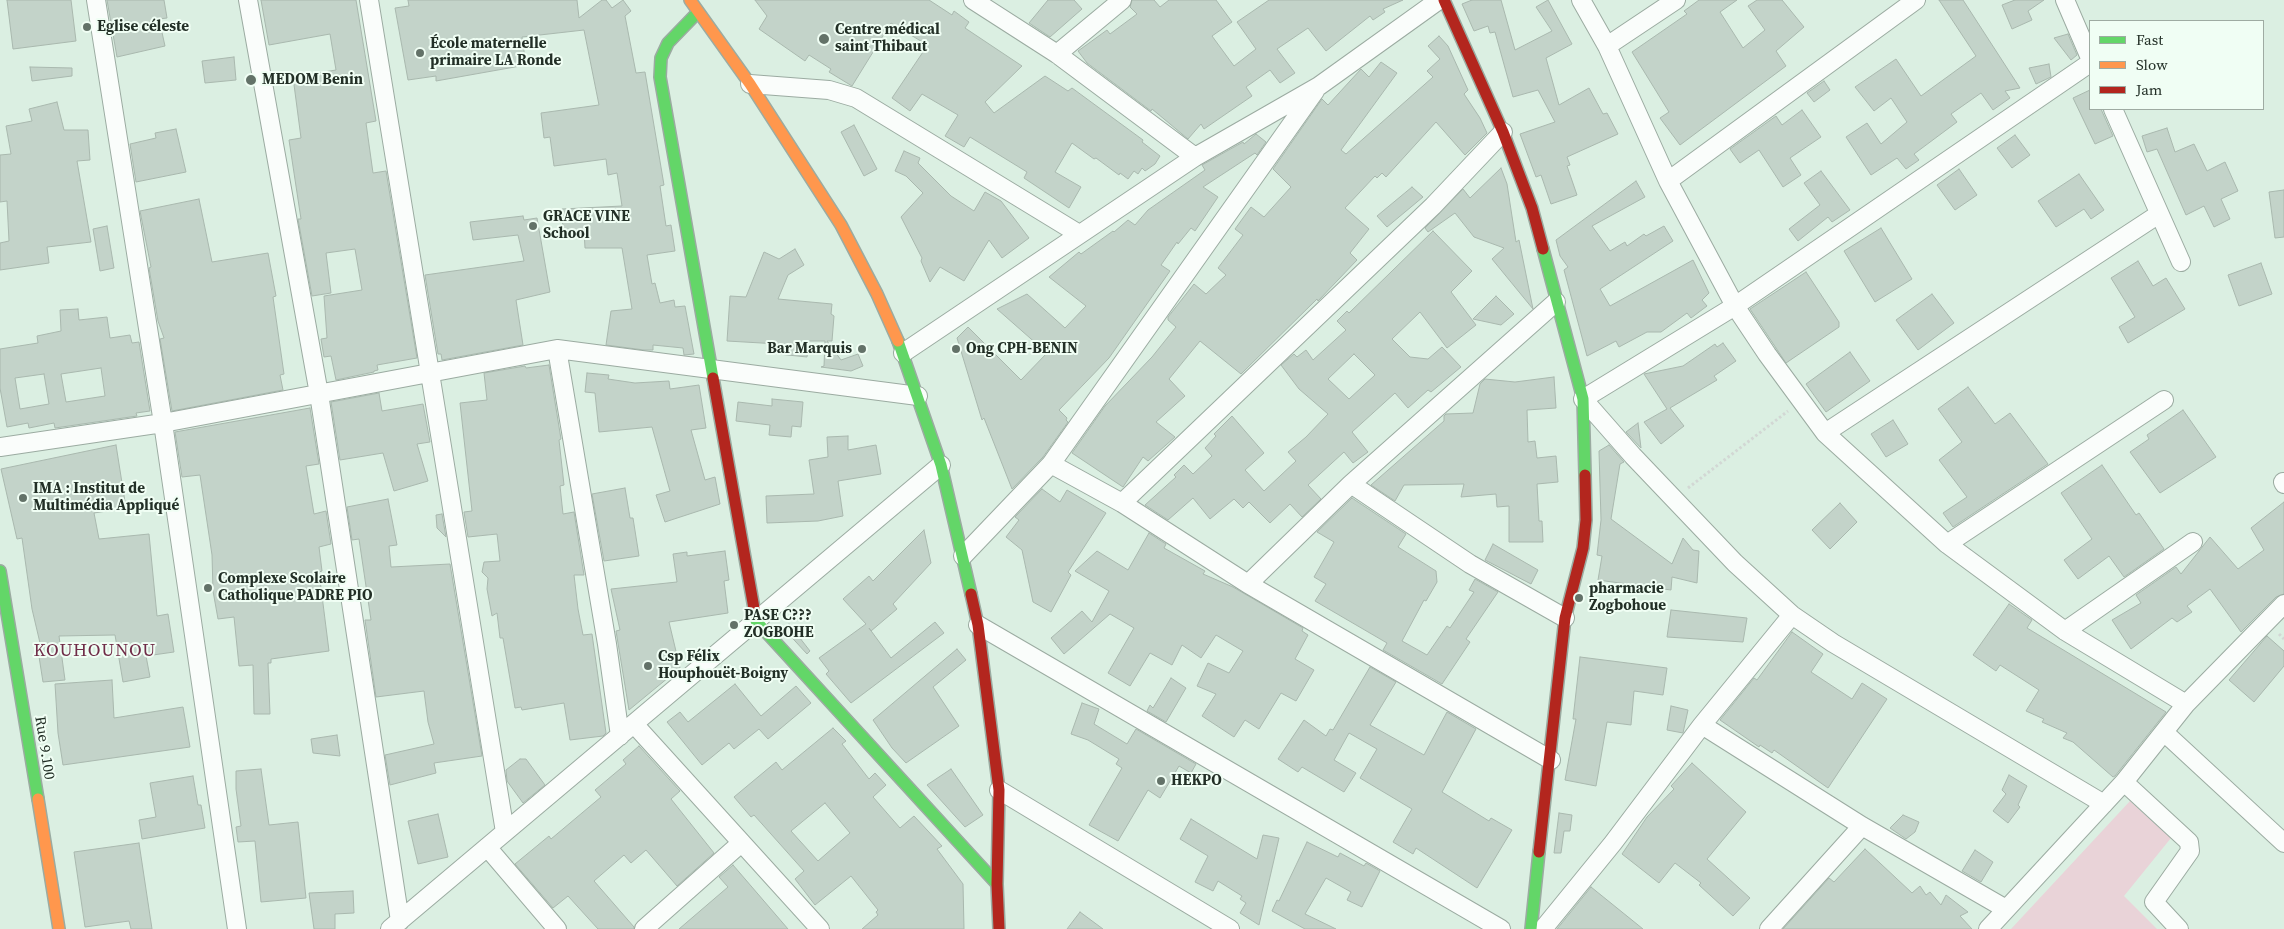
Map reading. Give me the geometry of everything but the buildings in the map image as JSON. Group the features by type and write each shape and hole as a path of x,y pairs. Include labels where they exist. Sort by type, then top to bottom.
{"street":[{"path":"96,0 163,423 237,929"},
{"path":"248,0 319,394 395,925"},
{"path":"370,0 505,832"},
{"path":"690,0 750,84 841,225 877,294 903,353 918,396 941,466 978,625 999,790 997,884 999,929"},
{"path":"973,0 1057,54 1195,157"},
{"path":"1057,54 1122,0"},
{"path":"903,353 1195,157 1319,86 1439,0"},
{"path":"1444,0 1502,132 1532,208 1583,399 1586,520 1583,548 1565,618 1551,760 1531,929"},
{"path":"1582,0 1607,46 1668,181 1735,306 1767,354 1825,433 1947,544 2065,631 2186,704"},
{"path":"1607,46 1676,0"},
{"path":"1668,181 1916,0"},
{"path":"2065,0 2089,56"},
{"path":"698,12 668,43 661,58 660,77 756,621 997,884"},
{"path":"1583,399 1735,306 2089,64"},
{"path":"750,84 829,90 856,98 1078,234"},
{"path":"963,556 1050,464 1319,86"},
{"path":"2112,110 2181,262"},
{"path":"1122,503 1433,206 1502,132"},
{"path":"1825,433 2159,214"},
{"path":"1248,584 1351,484 1556,302"},
{"path":"0,447 163,423 557,349 918,396"},
{"path":"557,349 607,644 620,736"},
{"path":"1583,399 1633,456 1735,563 1792,615 1833,643 2104,804"},
{"path":"1947,544 2164,400"},
{"path":"1050,464 1122,503 1248,584 1551,760"},
{"path":"395,925 941,466"},
{"path":"1351,484 1470,564 1565,618"},
{"path":"2065,631 2193,542"},
{"name":"Rue 9.100","path":"0,571 59,929"},
{"path":"1988,929 2124,782 2186,704 2284,604"},
{"path":"1543,929 1612,843 1702,725 1792,615"},
{"path":"978,625 1501,929"},
{"path":"634,724 740,844 820,929"},
{"path":"1702,725 1862,826 2006,909"},
{"path":"2164,733 2284,843"},
{"path":"2124,782 2189,842 2190,851 2154,902 2179,929"},
{"path":"999,790 1230,929"},
{"path":"1769,929 1862,826"},
{"path":"644,929 740,844"},
{"path":"487,848 558,929"}],"path":[{"path":"1674,499 1802,400"}],"shaded area":[{"path":"2130,801 2171,838 2124,896 2157,929 2011,929"}],"traffic: fast":[{"path":"698,12 668,43 661,58 660,77 713,378"},
{"path":"1543,249 1583,399 1585,475"},
{"path":"898,341 941,465 971,594"},
{"path":"0,571 38,799"},
{"path":"755,614 756,621 997,884"},
{"path":"1531,929 1539,852"}],"traffic: slow":[{"path":"690,0 750,84 841,225 877,294 898,341"},
{"path":"38,799 59,929"}],"traffic: jam":[{"path":"1444,0 1503,132 1532,208 1543,249"},
{"path":"713,378 755,614"},
{"path":"1539,852 1565,618 1583,548 1586,520 1585,475"},
{"path":"971,594 978,625 999,790 997,884 999,929"}],"place":[{"name":"Eglise céleste","path":"87,27"},
{"name":"Centre médical saint Thibaut","path":"824,39"},
{"name":"École maternelle primaire LA Ronde","path":"420,53"},
{"name":"MEDOM Benin","path":"251,80"},
{"name":"GRACE VINE School","path":"533,226"},
{"name":"Bar Marquis","path":"862,349"},
{"name":"Ong CPH-BENIN","path":"956,349"},
{"name":"IMA : Institut de Multimédia Appliqué","path":"23,498"},
{"name":"Complexe Scolaire Catholique PADRE PIO","path":"208,588"},
{"name":"pharmacie Zogbohoue","path":"1579,598"},
{"name":"PASE C??? ZOGBOHE","path":"734,625"},
{"name":"Csp Félix Houphouët-Boigny","path":"648,666"},
{"name":"HEKPO","path":"1161,781"}],"district":[{"name":"KOUHOUNOU","path":"95,651"}]}
